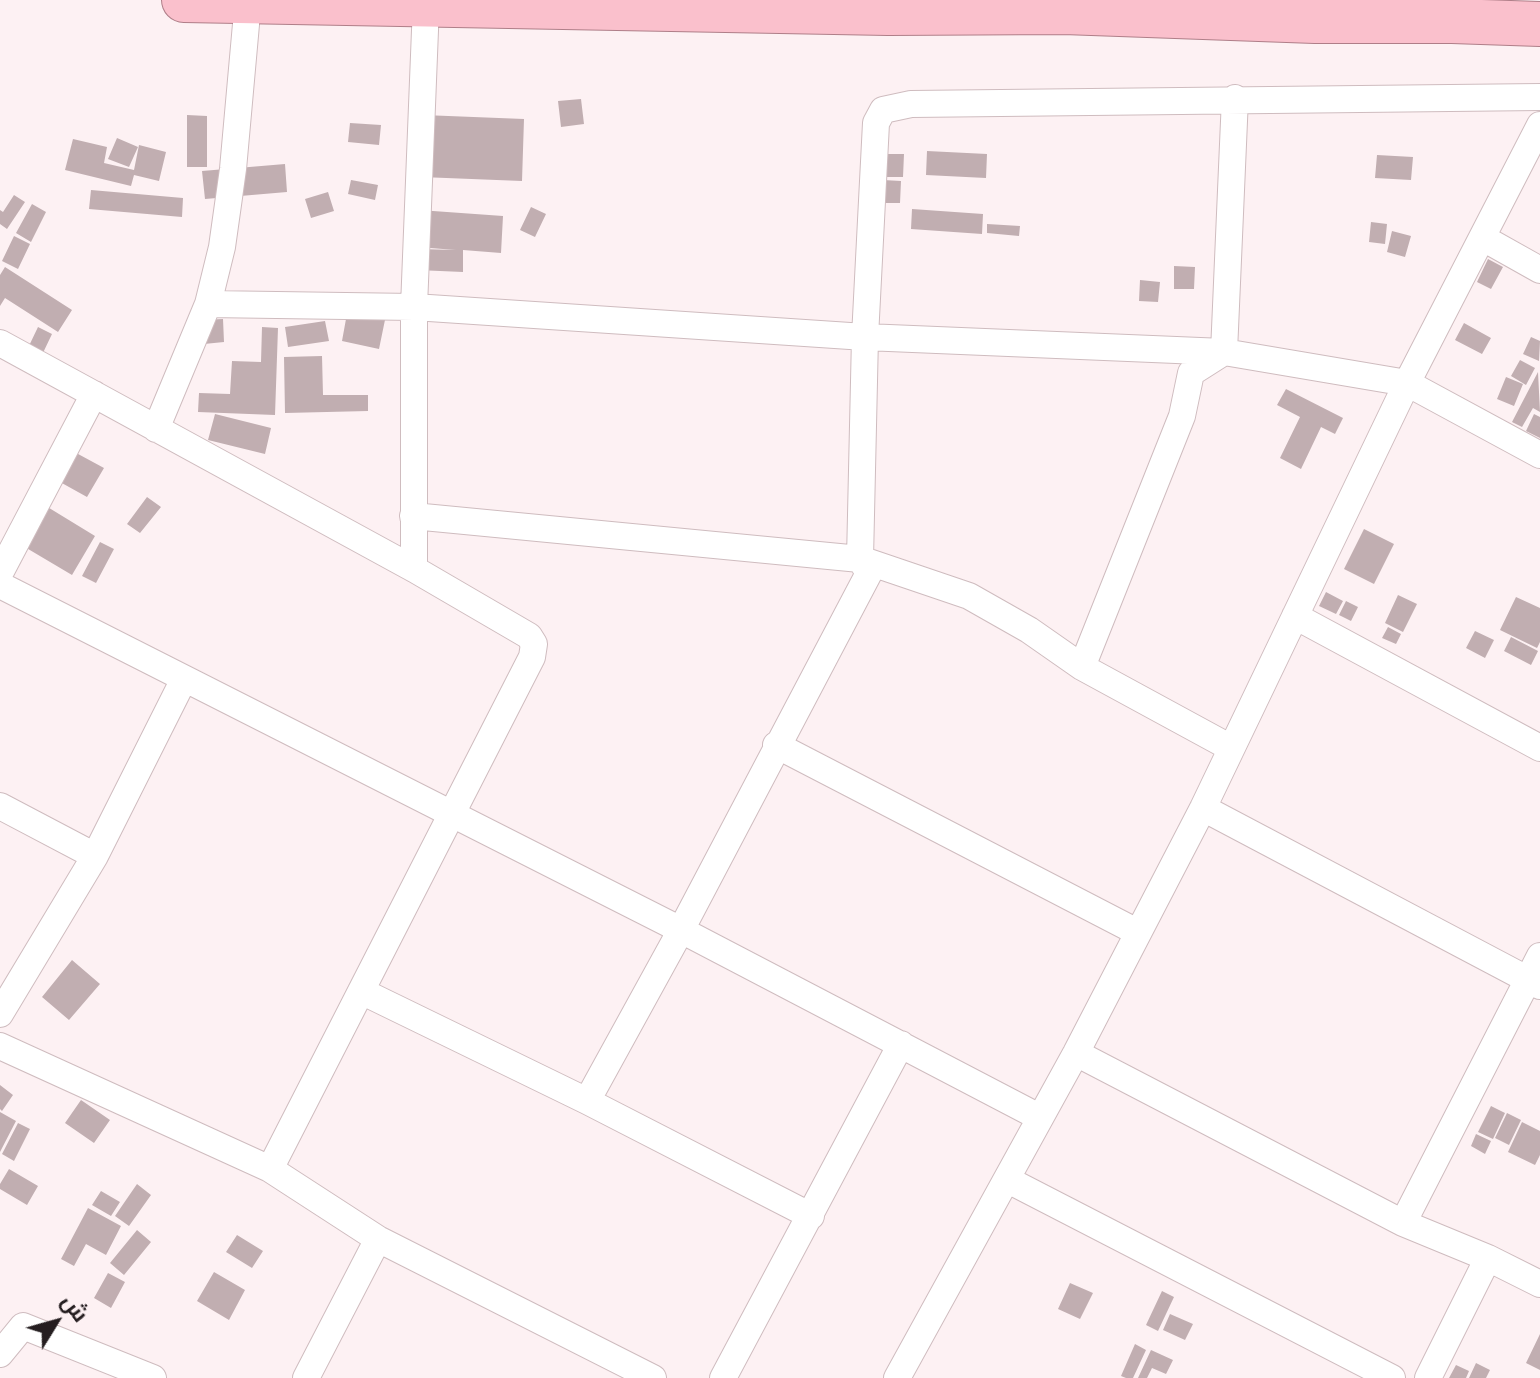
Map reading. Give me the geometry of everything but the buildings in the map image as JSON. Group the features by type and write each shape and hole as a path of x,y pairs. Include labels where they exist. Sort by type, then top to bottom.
{"highway":[{"path":"184,0 888,13 1064,12 1315,21 1540,24"}],"street":[{"path":"156,429 208,304 222,247 231,185 248,2"},
{"path":"414,569 414,307 426,5"},
{"path":"587,1101 869,573 860,559 865,337 876,123 883,110 911,104 1540,97"},
{"path":"1224,352 1235,98"},
{"path":"897,1378 1008,1180 1203,808 1407,383 1540,125"},
{"path":"1483,238 1540,270"},
{"path":"208,304 414,307 865,337 1224,352 1407,383 1540,455"},
{"path":"0,343 414,569 529,636 534,644 532,657 270,1169"},
{"path":"1082,667 1182,416 1191,373 1224,352"},
{"path":"0,573 94,394"},
{"path":"413,516 860,559 969,596 1029,630 1082,667 1231,748"},
{"path":"0,585 681,930 1039,1117"},
{"path":"1295,616 1540,748"},
{"path":"0,1014 95,856 184,679"},
{"path":"776,745 1137,932"},
{"path":"0,806 95,856"},
{"path":"1203,808 1536,974 1403,1223"},
{"path":"361,991 587,1101 811,1216"},
{"path":"723,1378 901,1044"},
{"path":"0,1046 270,1169 378,1239 653,1378"},
{"path":"1076,1053 1403,1223 1488,1258 1540,1284"},
{"path":"1008,1180 1392,1378"},
{"path":"306,1378 378,1239"},
{"path":"1428,1378 1488,1258"},
{"path":"0,1354 23,1326 153,1378"}]}
